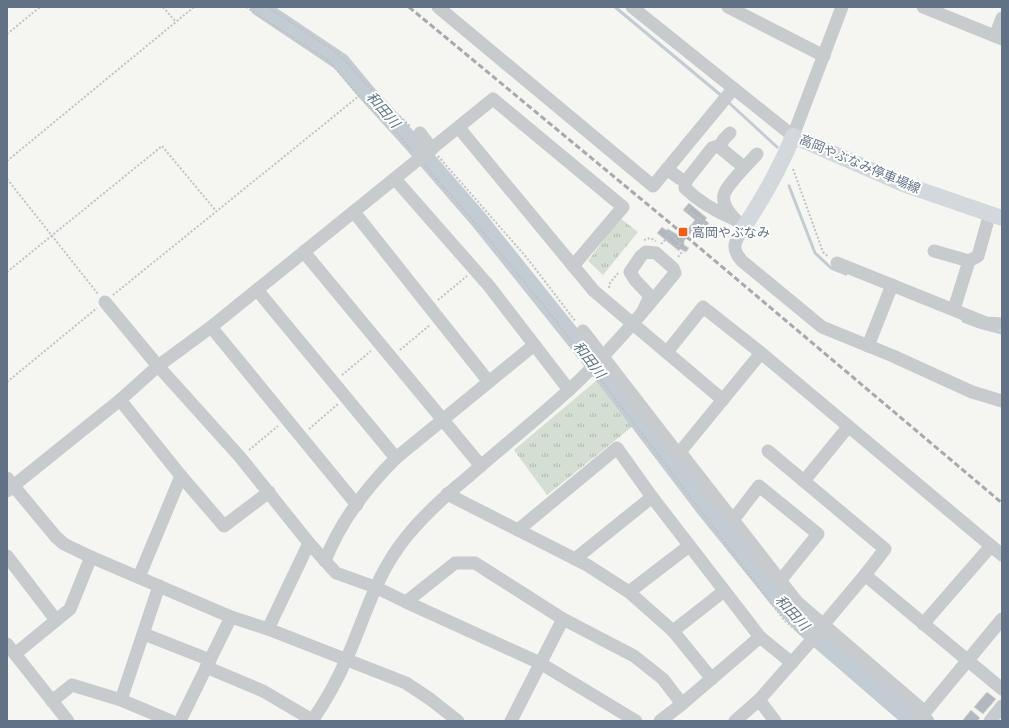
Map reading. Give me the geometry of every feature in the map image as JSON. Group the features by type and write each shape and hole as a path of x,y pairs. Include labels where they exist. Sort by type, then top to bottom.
{"main road":[{"name":"高岡やぶなみ停車場線","path":"739,223 769,187 784,158 793,136 903,184 995,216"}],"street":[{"path":"438,7 653,186 731,91"},
{"path":"632,7 731,91 793,136 842,7"},
{"path":"923,7 999,37 1002,18"},
{"path":"734,8 824,56"},
{"path":"458,721 406,683 268,629 231,617 64,544 9,485 120,400 158,366 211,327 432,150 493,99 623,207 573,266"},
{"path":"459,128 594,291 723,400"},
{"path":"420,133 432,150"},
{"path":"719,147 730,133"},
{"path":"739,223 696,199 685,188 686,181 712,148 718,146 740,164 743,169"},
{"path":"757,154 743,169 724,194 724,202 739,223 734,247 736,255 742,262 822,327 972,392 1002,401"},
{"path":"667,169 679,178 686,181"},
{"path":"395,179 489,286 569,390"},
{"path":"354,212 489,382"},
{"path":"954,310 969,261 978,256 988,220 995,216"},
{"path":"934,251 969,261"},
{"path":"304,252 481,466"},
{"path":"144,634 208,663 263,691 313,721 328,696 346,660 375,587 390,558 407,535 433,507 569,390 643,311 675,274 673,268 656,253 646,252 641,256 630,272 640,287 650,296 643,311"},
{"path":"837,264 986,322 1002,324"},
{"path":"868,346 892,285"},
{"path":"257,290 396,458"},
{"path":"105,302 158,366 240,457 309,543 336,573 375,587 540,663 636,721"},
{"path":"667,352 703,307 761,353 1002,555"},
{"path":"211,327 357,504"},
{"path":"583,331 675,450 680,452 797,602 821,628 923,717 1002,619"},
{"path":"325,561 341,528 357,504 370,486 396,458 534,345"},
{"path":"680,452 761,353"},
{"path":"120,400 224,526 269,492"},
{"path":"804,480 848,427"},
{"path":"518,530 617,448 689,546 760,637 792,663"},
{"path":"735,721 759,700 792,663 865,575 885,548 768,451"},
{"path":"139,577 182,476"},
{"path":"733,520 759,486 818,534 780,581"},
{"path":"447,494 575,559 629,592 673,631 712,679"},
{"path":"575,559 652,496"},
{"path":"268,629 309,543"},
{"path":"629,592 689,546"},
{"path":"923,624 991,546"},
{"path":"7,556 56,620"},
{"path":"68,721 11,649 56,620 70,609 91,557"},
{"path":"406,602 455,563 475,563 563,619 634,656 663,679 682,704"},
{"path":"865,575 1002,689"},
{"path":"122,700 159,586"},
{"path":"673,631 724,591"},
{"path":"180,721 231,617"},
{"path":"511,721 563,619"},
{"path":"660,721 712,679 760,637"},
{"path":"52,701 72,685 122,700 171,721"},
{"path":"759,700 775,721"},
{"path":"990,721 1002,706"}],"path":[{"path":"7,34 40,7"},
{"path":"163,7 176,22"},
{"path":"7,161 194,7"},
{"path":"246,7 328,61 359,96"},
{"path":"268,7 339,54 369,87 410,126 420,133"},
{"path":"7,272 162,146 216,211"},
{"path":"432,150 527,258 583,331"},
{"path":"792,168 823,252 837,264"},
{"path":"7,179 105,302"},
{"path":"690,207 686,210 705,223"},
{"path":"661,244 666,239 676,246 679,244 703,215"},
{"path":"694,225 700,220"},
{"path":"666,237 669,233 685,248 678,257"},
{"path":"429,307 474,270"},
{"path":"391,358 438,319"},
{"path":"333,382 380,344"},
{"path":"301,436 346,398"},
{"path":"240,457 287,419"}],"green space":[{"path":"620,218 638,232 603,275 588,261"},
{"path":"597,380 633,426 547,495 514,450"}],"building":[{"path":"689,203 707,218 705,220 709,223 706,227 703,224 700,226 698,224 684,241 684,245 689,248 686,252 680,249 679,251 657,233 662,227 681,237 695,220 683,210"},
{"path":"987,692 996,699 983,714 974,707"},
{"path":"971,710 980,718 977,721 962,721"}],"waterway":[{"name":"和田川","path":"259,7 341,62 479,220 604,376 703,506 778,599 804,627 913,721"},
{"path":"615,7 723,97"},
{"path":"727,101 777,147"},
{"path":"789,186 815,253 831,268 846,274"},
{"path":"963,321 1002,333"}],"railway":[{"path":"409,7 682,233 1002,503"}],"place":[{"name":"高岡やぶなみ","path":"683,232"}]}
